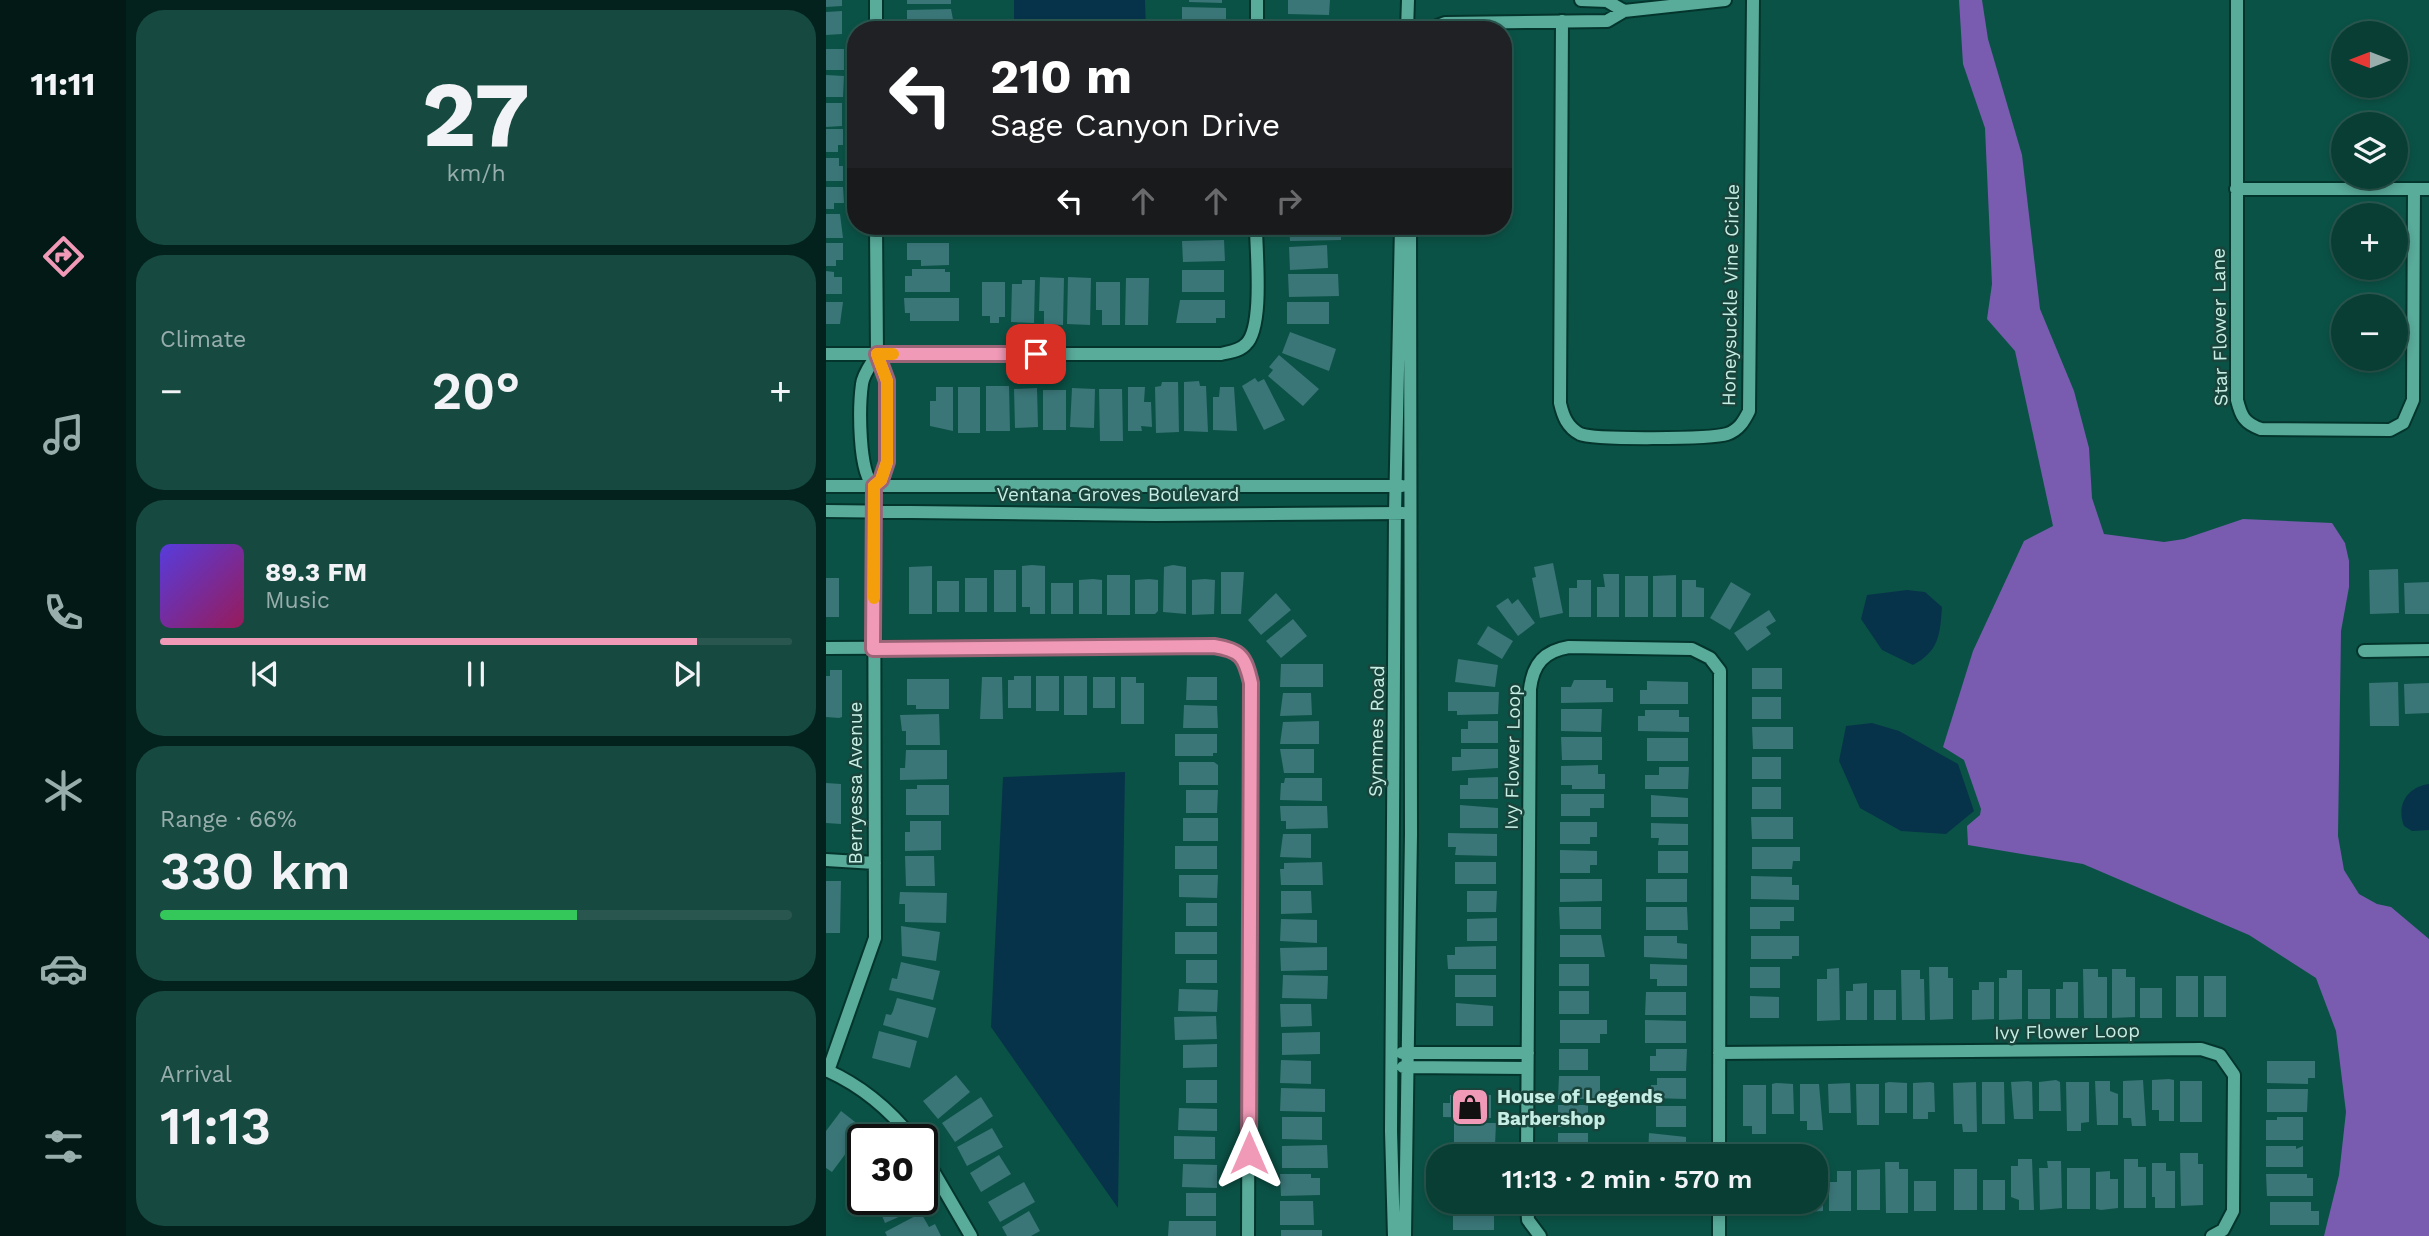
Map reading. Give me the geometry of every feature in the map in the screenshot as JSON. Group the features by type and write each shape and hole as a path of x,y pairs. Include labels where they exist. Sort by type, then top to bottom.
{"street":[{"path":"876,0 876,21"},
{"path":"1257,0 1257,21"},
{"path":"1407,21 1408,0"},
{"path":"1581,0 1607,1 1624,11"},
{"path":"1512,22 1607,21 1624,11 1725,0"},
{"name":"Honeysuckle Vine Circle","path":"1562,21 1560,403 1564,418 1573,429 1592,437 1715,436 1735,430 1749,411 1753,0"},
{"name":"Star Flower Lane","path":"2237,0 2237,400 2240,415 2248,425 2261,429 2390,430 2403,423 2413,400 2414,189"},
{"path":"2236,189 2429,189"},
{"name":"Berryessa Avenue","path":"874,486 881,480 887,462 887,381 877,354 876,235"},
{"path":"826,354 1221,354 1235,351 1246,344 1256,319 1256,235"},
{"name":"Symmes Road","path":"1394,1236 1392,1053 1395,513 1401,235"},
{"name":"Symmes Road","path":"1405,1236 1409,1067 1410,235"},
{"name":"Berryessa Avenue","path":"827,1070 876,938 873,649 875,512 874,486 867,480 862,466 862,381 877,354"},
{"name":"Ventana Groves Boulevard","path":"826,486 1410,486"},
{"name":"Ventana Groves Boulevard","path":"826,511 1156,515 1410,513"},
{"path":"826,648 1214,646 1233,649 1242,657 1251,683 1248,1236"},
{"name":"Ivy Flower Loop","path":"1527,1144 1531,678 1540,659 1558,649 1569,647 1692,649 1710,658 1720,671 1719,1144"},
{"path":"2364,651 2429,650"},
{"path":"826,860 875,863"},
{"name":"Ivy Flower Loop","path":"1719,1053 2201,1049 2220,1055 2234,1075 2233,1211 2223,1230 2212,1236"},
{"path":"1392,1053 1528,1053"},
{"path":"1392,1067 1527,1068"},
{"path":"827,1070 877,1102 898,1124"},
{"path":"938,1179 971,1236"},
{"path":"1528,1214 1528,1220 1540,1236"},
{"path":"1719,1214 1719,1236"}],"shaded area":[{"path":"1959,0 1982,0 1988,39 2022,155 2040,309 2074,391 2089,448 2092,498 2104,534 2164,542 2184,539 2243,519 2332,523 2345,543 2349,561 2349,587 2341,631 2338,836 2344,870 2359,894 2377,904 2391,907 2429,939 2429,1236 2324,1236 2339,1175 2346,1112 2336,1031 2316,978 2249,935 2083,864 1968,845 1967,826 1980,815 1981,809 1964,760 1943,747 1973,651 2024,541 2053,526 2015,351 1987,319 1992,284 1985,128 1963,64"}],"water":[{"path":"1014,0 1145,0 1146,21 1014,21"},
{"path":"1907,590 1925,592 1942,607 1940,626 1933,648 1913,665 1882,650 1861,619 1867,595"},
{"path":"1872,723 1899,731 1958,764 1974,811 1946,834 1901,831 1860,808 1839,761 1846,726"},
{"path":"1125,772 1118,1208 991,1027 1003,777"},
{"path":"2429,784 2429,830 2412,831 2404,826 2402,818 2405,798 2415,789"}],"building":[{"path":"826,0 842,0 842,6 826,7"},
{"path":"907,0 951,0 951,4 907,4"},
{"path":"1222,0 1222,3 1189,2"},
{"path":"1288,0 1330,0 1329,15 1288,14"},
{"path":"1182,7 1226,8 1226,21 1182,21"},
{"path":"951,9 953,21 907,21 907,10"},
{"path":"842,11 842,34 826,35 826,12"},
{"path":"1293,19 1322,19 1322,21"},
{"path":"826,49 844,49 844,70 826,70"},
{"path":"826,75 844,76 843,97 826,97"},
{"path":"826,103 842,103 842,126 826,127"},
{"path":"826,129 843,129 843,145 838,145 838,152 826,152"},
{"path":"826,158 839,158 839,166 843,166 843,181 826,181"},
{"path":"826,187 843,187 844,203 834,203 834,209 826,209"},
{"path":"826,214 840,214 843,238 826,238"},
{"path":"908,235 958,235 958,237"},
{"path":"1290,235 1341,235 1341,240 1290,241"},
{"path":"1224,240 1225,261 1183,262 1182,241"},
{"path":"826,243 843,243 843,260 836,260 836,266 826,266"},
{"path":"907,243 949,243 949,265 921,266 921,260 907,260"},
{"path":"1327,245 1328,268 1290,270 1289,247"},
{"path":"912,269 945,269 945,272 950,272 950,292 905,292 905,276 912,276"},
{"path":"1182,270 1224,270 1224,292 1182,292"},
{"path":"826,271 834,272 834,277 842,277 842,294 826,294"},
{"path":"1288,274 1338,274 1339,296 1289,297"},
{"path":"1040,277 1064,278 1063,325 1044,324 1044,311 1039,311"},
{"path":"1068,277 1091,278 1090,325 1067,324"},
{"path":"1126,278 1149,278 1148,325 1125,325"},
{"path":"1022,280 1035,280 1034,323 1011,322 1012,284 1022,284"},
{"path":"982,282 1005,282 1005,317 999,317 999,323 990,323 990,316 982,316"},
{"path":"1096,282 1120,282 1120,325 1102,325 1102,310 1096,310"},
{"path":"904,298 959,298 959,321 910,321 910,313 905,313"},
{"path":"1180,300 1225,300 1225,318 1216,318 1216,323 1176,323"},
{"path":"826,302 843,302 840,324 826,324"},
{"path":"1287,302 1329,302 1329,324 1287,324"},
{"path":"1290,332 1336,349 1329,371 1282,353"},
{"path":"1279,355 1319,389 1303,406 1268,376 1273,370 1269,367"},
{"path":"1255,378 1258,382 1264,379 1285,420 1264,430 1242,386"},
{"path":"1199,381 1200,386 1206,386 1208,432 1184,431 1184,382"},
{"path":"1162,382 1178,382 1179,432 1156,433 1155,387 1161,386"},
{"path":"986,386 1009,386 1010,431 986,431"},
{"path":"936,387 953,387 953,431 930,426 930,401 936,401"},
{"path":"958,387 980,387 980,433 958,433"},
{"path":"1128,387 1145,387 1144,402 1151,402 1152,427 1141,426 1142,431 1128,431"},
{"path":"1220,387 1234,387 1237,431 1213,430 1213,397 1219,397"},
{"path":"1037,388 1038,427 1015,428 1014,389"},
{"path":"1072,388 1095,389 1094,428 1070,427"},
{"path":"1099,389 1122,389 1123,441 1100,441"},
{"path":"1043,390 1066,390 1066,430 1043,430"},
{"path":"1553,563 1563,613 1540,618 1532,578 1536,577 1534,567"},
{"path":"932,566 932,614 909,614 909,567"},
{"path":"1022,566 1045,566 1045,614 1030,614 1030,607 1022,607"},
{"path":"1164,567 1186,567 1186,614 1163,612"},
{"path":"2398,569 2399,613 2370,614 2369,570"},
{"path":"994,570 1016,570 1016,612 994,612"},
{"path":"1221,572 1244,572 1241,614 1221,614"},
{"path":"1603,574 1619,574 1619,617 1597,617 1597,587 1605,587"},
{"path":"1107,575 1130,575 1130,615 1107,615"},
{"path":"1676,575 1676,617 1653,617 1653,576"},
{"path":"1625,576 1648,576 1648,617 1625,617"},
{"path":"826,578 839,578 839,617 826,617"},
{"path":"965,578 987,578 987,612 965,612"},
{"path":"1079,580 1102,580 1102,614 1079,614"},
{"path":"1135,580 1158,580 1158,611 1155,614 1135,614"},
{"path":"1192,580 1215,580 1214,614 1192,615"},
{"path":"1577,580 1591,580 1591,617 1569,617 1569,588 1577,588"},
{"path":"1682,580 1696,580 1696,587 1704,588 1704,617 1682,617"},
{"path":"937,581 959,581 959,612 937,612"},
{"path":"1731,582 1751,594 1730,630 1710,618"},
{"path":"2429,582 2429,614 2405,614 2404,583"},
{"path":"1051,583 1073,583 1073,614 1051,614"},
{"path":"1276,593 1291,610 1261,635 1248,620"},
{"path":"1508,598 1512,604 1518,599 1535,623 1518,636 1496,606"},
{"path":"1769,610 1776,621 1766,627 1771,634 1747,651 1734,633"},
{"path":"1293,619 1307,636 1281,658 1266,641"},
{"path":"1488,626 1513,641 1502,659 1477,644"},
{"path":"1458,659 1498,665 1495,687 1455,682"},
{"path":"1281,664 1323,664 1323,687 1280,687"},
{"path":"1752,668 1782,668 1782,689 1752,689"},
{"path":"830,670 842,670 842,717 839,718 826,717 826,676 830,676"},
{"path":"1014,676 1031,676 1031,708 1008,708 1008,680 1014,680"},
{"path":"1036,676 1059,676 1059,711 1036,711"},
{"path":"1064,676 1087,676 1087,715 1064,715"},
{"path":"982,677 1002,677 1003,719 980,719"},
{"path":"1093,677 1115,677 1115,708 1093,708"},
{"path":"1121,677 1136,677 1136,683 1144,683 1144,724 1121,724"},
{"path":"1187,677 1217,677 1217,700 1186,700"},
{"path":"907,679 949,679 949,709 916,709 916,705 907,705"},
{"path":"1574,680 1606,680 1606,688 1613,688 1613,702 1561,703 1561,687 1571,687"},
{"path":"1647,681 1688,682 1688,704 1640,704 1640,690 1647,690"},
{"path":"2398,682 2399,726 2370,726 2369,683"},
{"path":"2429,683 2429,713 2405,714 2404,684"},
{"path":"1448,692 1499,692 1498,714 1457,715 1457,711 1448,711"},
{"path":"1283,693 1311,693 1312,715 1280,716"},
{"path":"1752,697 1781,697 1781,719 1752,719"},
{"path":"1184,705 1217,706 1218,728 1183,728"},
{"path":"1561,709 1602,709 1601,732 1561,731"},
{"path":"1645,710 1679,710 1679,717 1689,717 1689,732 1638,731 1638,716 1645,716"},
{"path":"939,714 940,745 906,745 906,731 902,731 900,715"},
{"path":"1319,721 1319,744 1280,744 1283,722"},
{"path":"1468,721 1498,721 1498,743 1461,743 1461,729 1468,729"},
{"path":"1752,727 1793,727 1793,749 1753,749"},
{"path":"1175,734 1217,734 1217,753 1213,753 1213,756 1175,756"},
{"path":"1561,737 1602,737 1602,760 1562,760"},
{"path":"1647,738 1688,738 1688,761 1647,761"},
{"path":"1280,749 1314,749 1314,773 1284,773"},
{"path":"1461,749 1498,749 1498,768 1452,771 1452,757 1461,757"},
{"path":"906,750 947,750 947,779 900,780 900,768 905,768"},
{"path":"1752,757 1781,757 1781,779 1752,779"},
{"path":"1179,762 1214,762 1218,765 1218,785 1179,785"},
{"path":"1598,765 1598,774 1605,774 1605,789 1572,789 1572,785 1561,785 1561,766"},
{"path":"1659,767 1689,767 1688,789 1645,789 1645,775 1659,775"},
{"path":"1498,777 1498,799 1460,799 1460,785 1468,785 1468,778"},
{"path":"1285,778 1322,778 1322,801 1280,800 1281,783 1284,783"},
{"path":"826,783 841,784 841,824 826,823"},
{"path":"917,785 949,785 949,815 906,815 906,789 917,789"},
{"path":"1752,787 1781,787 1781,809 1752,809"},
{"path":"1186,790 1218,790 1217,813 1186,813"},
{"path":"1561,794 1604,794 1604,808 1590,808 1590,816 1561,816"},
{"path":"1651,795 1688,798 1688,817 1651,817"},
{"path":"1460,805 1498,808 1498,828 1460,828"},
{"path":"1280,806 1327,806 1328,828 1286,829 1286,821 1281,821"},
{"path":"1751,817 1793,817 1793,839 1752,839"},
{"path":"1183,818 1218,818 1218,841 1183,841"},
{"path":"910,821 941,821 941,850 905,851 905,832 910,832"},
{"path":"1560,822 1597,822 1597,837 1590,837 1590,844 1560,844"},
{"path":"1651,823 1688,824 1688,845 1658,845 1659,838 1651,838"},
{"path":"1448,833 1497,834 1497,856 1455,855 1456,847 1448,847"},
{"path":"1283,834 1311,834 1311,858 1280,857"},
{"path":"1175,846 1217,846 1217,869 1175,869"},
{"path":"1752,847 1800,847 1800,861 1793,861 1792,869 1752,869"},
{"path":"1560,850 1597,851 1597,865 1590,865 1590,873 1560,873"},
{"path":"1658,851 1688,851 1688,873 1658,873"},
{"path":"905,856 934,856 935,886 906,886"},
{"path":"1322,862 1323,885 1281,885 1280,869 1284,869 1284,863"},
{"path":"1455,862 1496,862 1496,884 1455,884"},
{"path":"1179,875 1218,875 1217,898 1179,897"},
{"path":"1751,876 1792,877 1792,885 1799,885 1799,900 1751,899"},
{"path":"1560,879 1602,879 1602,901 1560,902"},
{"path":"1646,879 1687,879 1687,902 1646,902"},
{"path":"826,881 841,881 840,933 826,933"},
{"path":"1281,891 1311,891 1312,913 1281,914"},
{"path":"1467,891 1497,891 1496,912 1467,912"},
{"path":"900,892 947,893 946,923 905,922 905,904 899,904"},
{"path":"1186,903 1217,903 1217,926 1186,926"},
{"path":"1559,907 1601,907 1601,929 1560,929"},
{"path":"1646,907 1687,907 1688,930 1646,930"},
{"path":"1750,907 1794,907 1794,921 1780,921 1780,929 1750,929"},
{"path":"1497,918 1497,941 1467,941 1467,919"},
{"path":"1281,919 1317,920 1317,943 1280,941"},
{"path":"901,926 940,932 936,961 902,956"},
{"path":"1175,932 1217,932 1217,954 1175,954"},
{"path":"1560,935 1601,935 1605,957 1560,957"},
{"path":"1644,936 1677,936 1677,943 1687,944 1687,959 1644,957"},
{"path":"1751,936 1799,936 1799,956 1792,956 1792,959 1751,959"},
{"path":"1496,946 1496,969 1448,969 1447,955 1455,955 1455,947"},
{"path":"1327,947 1327,970 1281,971 1280,948"},
{"path":"1186,960 1217,960 1217,983 1186,983"},
{"path":"901,962 940,971 933,1000 889,990 892,978 897,979"},
{"path":"1559,964 1589,964 1589,986 1559,986"},
{"path":"1650,964 1687,965 1687,986 1657,986 1657,979 1650,979"},
{"path":"1750,967 1780,967 1780,988 1750,988"},
{"path":"1929,967 1948,967 1948,978 1953,978 1953,1019 1930,1020"},
{"path":"1839,968 1840,1020 1817,1021 1817,979 1827,979 1827,969"},
{"path":"2083,969 2098,969 2098,977 2107,977 2107,1018 2084,1018"},
{"path":"2112,969 2126,969 2126,977 2135,977 2135,1017 2112,1018"},
{"path":"1901,970 1920,970 1920,979 1924,979 1925,1020 1902,1020"},
{"path":"2007,970 2022,970 2022,1019 1999,1020 1999,978 2007,978"},
{"path":"1283,975 1328,976 1327,999 1282,998"},
{"path":"1455,975 1496,975 1496,997 1455,997"},
{"path":"2176,976 2198,976 2198,1017 2176,1017"},
{"path":"2204,976 2226,976 2226,1017 2204,1017"},
{"path":"1979,982 1994,982 1994,1019 1972,1020 1972,990 1979,990"},
{"path":"2063,982 2078,982 2078,1018 2056,1018 2056,989 2063,989"},
{"path":"1867,983 1867,1020 1846,1020 1846,991 1853,991 1853,984"},
{"path":"2140,988 2162,988 2162,1018 2140,1018"},
{"path":"1179,989 1218,990 1217,1012 1178,1011"},
{"path":"2028,989 2050,989 2050,1019 2028,1019"},
{"path":"1874,990 1896,990 1896,1020 1874,1020"},
{"path":"1559,991 1589,991 1589,1014 1559,1014"},
{"path":"1646,992 1686,992 1686,1015 1645,1015"},
{"path":"1750,996 1779,997 1779,1018 1750,1018"},
{"path":"897,998 936,1008 928,1038 883,1025 886,1014 891,1015"},
{"path":"1456,1003 1493,1006 1493,1026 1456,1026"},
{"path":"1280,1004 1311,1004 1312,1026 1281,1027"},
{"path":"1216,1016 1217,1039 1175,1040 1174,1017"},
{"path":"1560,1020 1607,1020 1607,1034 1600,1034 1600,1043 1560,1043"},
{"path":"1645,1020 1686,1021 1686,1043 1645,1043"},
{"path":"879,1031 917,1041 910,1068 872,1058"},
{"path":"1320,1032 1320,1054 1282,1055 1282,1033"},
{"path":"1217,1044 1217,1067 1183,1068 1183,1045"},
{"path":"1559,1049 1588,1049 1588,1070 1559,1070"},
{"path":"1656,1049 1687,1049 1686,1071 1650,1071 1650,1056 1656,1056"},
{"path":"1281,1060 1311,1061 1311,1084 1280,1083"},
{"path":"2267,1061 2315,1061 2315,1078 2308,1078 2308,1084 2267,1083"},
{"path":"956,1075 970,1092 938,1119 923,1101"},
{"path":"1559,1076 1600,1076 1600,1099 1558,1099"},
{"path":"1657,1078 1686,1078 1686,1099 1651,1098 1651,1085 1657,1085"},
{"path":"1186,1080 1217,1080 1217,1103 1186,1103"},
{"path":"2143,1080 2146,1126 2132,1126 2131,1118 2123,1118 2123,1081"},
{"path":"2152,1080 2174,1080 2174,1121 2159,1121 2159,1110 2152,1110"},
{"path":"2095,1081 2110,1081 2110,1091 2118,1094 2118,1125 2097,1125"},
{"path":"2180,1081 2202,1081 2202,1122 2180,1122"},
{"path":"1976,1082 1977,1132 1963,1132 1962,1124 1954,1124 1953,1083"},
{"path":"1982,1082 2004,1082 2005,1124 1982,1124"},
{"path":"2011,1082 2032,1082 2033,1119 2014,1119"},
{"path":"2039,1082 2060,1082 2061,1111 2039,1111"},
{"path":"2066,1082 2089,1082 2089,1122 2081,1123 2081,1131 2067,1131"},
{"path":"1850,1083 1851,1113 1829,1113 1828,1084"},
{"path":"1885,1083 1907,1083 1907,1113 1885,1113"},
{"path":"1913,1083 1934,1083 1935,1112 1928,1112 1928,1119 1913,1119"},
{"path":"1772,1084 1793,1084 1794,1114 1772,1114"},
{"path":"1800,1084 1819,1084 1823,1130 1807,1130 1807,1121 1800,1121"},
{"path":"1856,1084 1879,1084 1879,1125 1857,1125"},
{"path":"1743,1085 1766,1085 1766,1134 1752,1134 1752,1126 1743,1126"},
{"path":"1281,1088 1325,1089 1325,1112 1280,1111"},
{"path":"2267,1089 2308,1089 2307,1112 2267,1112"},
{"path":"1450,1095 1491,1095 1491,1118 1443,1117 1443,1103 1450,1103"},
{"path":"981,1097 993,1116 955,1142 942,1123"},
{"path":"1558,1105 1588,1105 1588,1127 1558,1127"},
{"path":"1656,1106 1686,1106 1686,1127 1656,1127"},
{"path":"1179,1108 1217,1109 1217,1131 1178,1130"},
{"path":"841,1111 858,1124 847,1124 847,1152 832,1172 826,1168 826,1131"},
{"path":"1282,1117 1322,1117 1322,1140 1282,1139"},
{"path":"2277,1117 2303,1117 2303,1140 2266,1140 2266,1120 2277,1120"},
{"path":"1454,1123 1496,1123 1495,1144 1454,1144"},
{"path":"992,1128 1003,1147 967,1166 957,1147"},
{"path":"1558,1133 1588,1133 1588,1144 1558,1144"},
{"path":"1649,1133 1686,1137 1686,1144 1649,1144"},
{"path":"1174,1136 1215,1137 1215,1159 1174,1159"},
{"path":"1327,1145 1328,1168 1282,1168 1282,1146"},
{"path":"2266,1146 2296,1146 2296,1149 2303,1146 2303,1167 2266,1167"},
{"path":"2180,1153 2198,1153 2198,1164 2203,1164 2203,1205 2181,1206"},
{"path":"999,1155 1011,1174 981,1192 970,1173"},
{"path":"2018,1159 2032,1159 2034,1210 2019,1210 2019,1200 2011,1197 2011,1166 2018,1166"},
{"path":"2124,1159 2138,1159 2138,1167 2146,1167 2146,1208 2124,1208"},
{"path":"2047,1161 2061,1161 2062,1208 2040,1210 2039,1168 2048,1168"},
{"path":"1885,1162 1899,1162 1899,1169 1908,1169 1908,1213 1886,1213"},
{"path":"2152,1163 2166,1163 2166,1171 2175,1171 2175,1208 2155,1208 2155,1197 2152,1197"},
{"path":"1183,1164 1217,1165 1217,1188 1182,1187"},
{"path":"2067,1168 2090,1168 2090,1209 2067,1209"},
{"path":"1880,1169 1880,1210 1857,1210 1857,1170"},
{"path":"1954,1169 1977,1169 1977,1210 1954,1210"},
{"path":"1837,1171 1851,1171 1851,1211 1829,1211 1829,1182 1837,1182"},
{"path":"2110,1171 2110,1179 2118,1179 2118,1208 2096,1209 2096,1172"},
{"path":"1280,1174 1311,1174 1311,1178 1320,1178 1320,1195 1281,1196"},
{"path":"2266,1174 2307,1174 2307,1178 2313,1178 2313,1196 2267,1196"},
{"path":"1983,1180 2005,1180 2005,1210 1983,1210"},
{"path":"1914,1181 1936,1181 1936,1211 1914,1211"},
{"path":"1024,1182 1035,1202 1000,1222 988,1202"},
{"path":"1186,1193 1216,1193 1216,1216 1186,1216"},
{"path":"1280,1201 1313,1201 1314,1225 1280,1225"},
{"path":"2270,1202 2311,1202 2311,1211 2319,1211 2319,1225 2270,1225"},
{"path":"1029,1211 1040,1231 1031,1236 1007,1236 1002,1227"},
{"path":"1453,1214 1494,1214 1494,1230 1453,1230"},
{"path":"882,1215 903,1215 885,1223"},
{"path":"922,1215 929,1227 935,1224 941,1236 887,1236 885,1232"},
{"path":"1169,1221 1216,1221 1216,1236 1168,1236"},
{"path":"1281,1230 1322,1230 1322,1236 1281,1236"}],"slow traffic":[{"path":"874,598 874,486 881,480 887,462 887,381 877,354 893,354"}],"place":[{"name":"House of Legends Barbershop","path":"1470,1107"}],"route":[{"path":"1036,354 877,354 887,381 887,462 881,480 874,486 873,649 1214,646 1233,649 1242,657 1251,683 1249,1153"}]}
